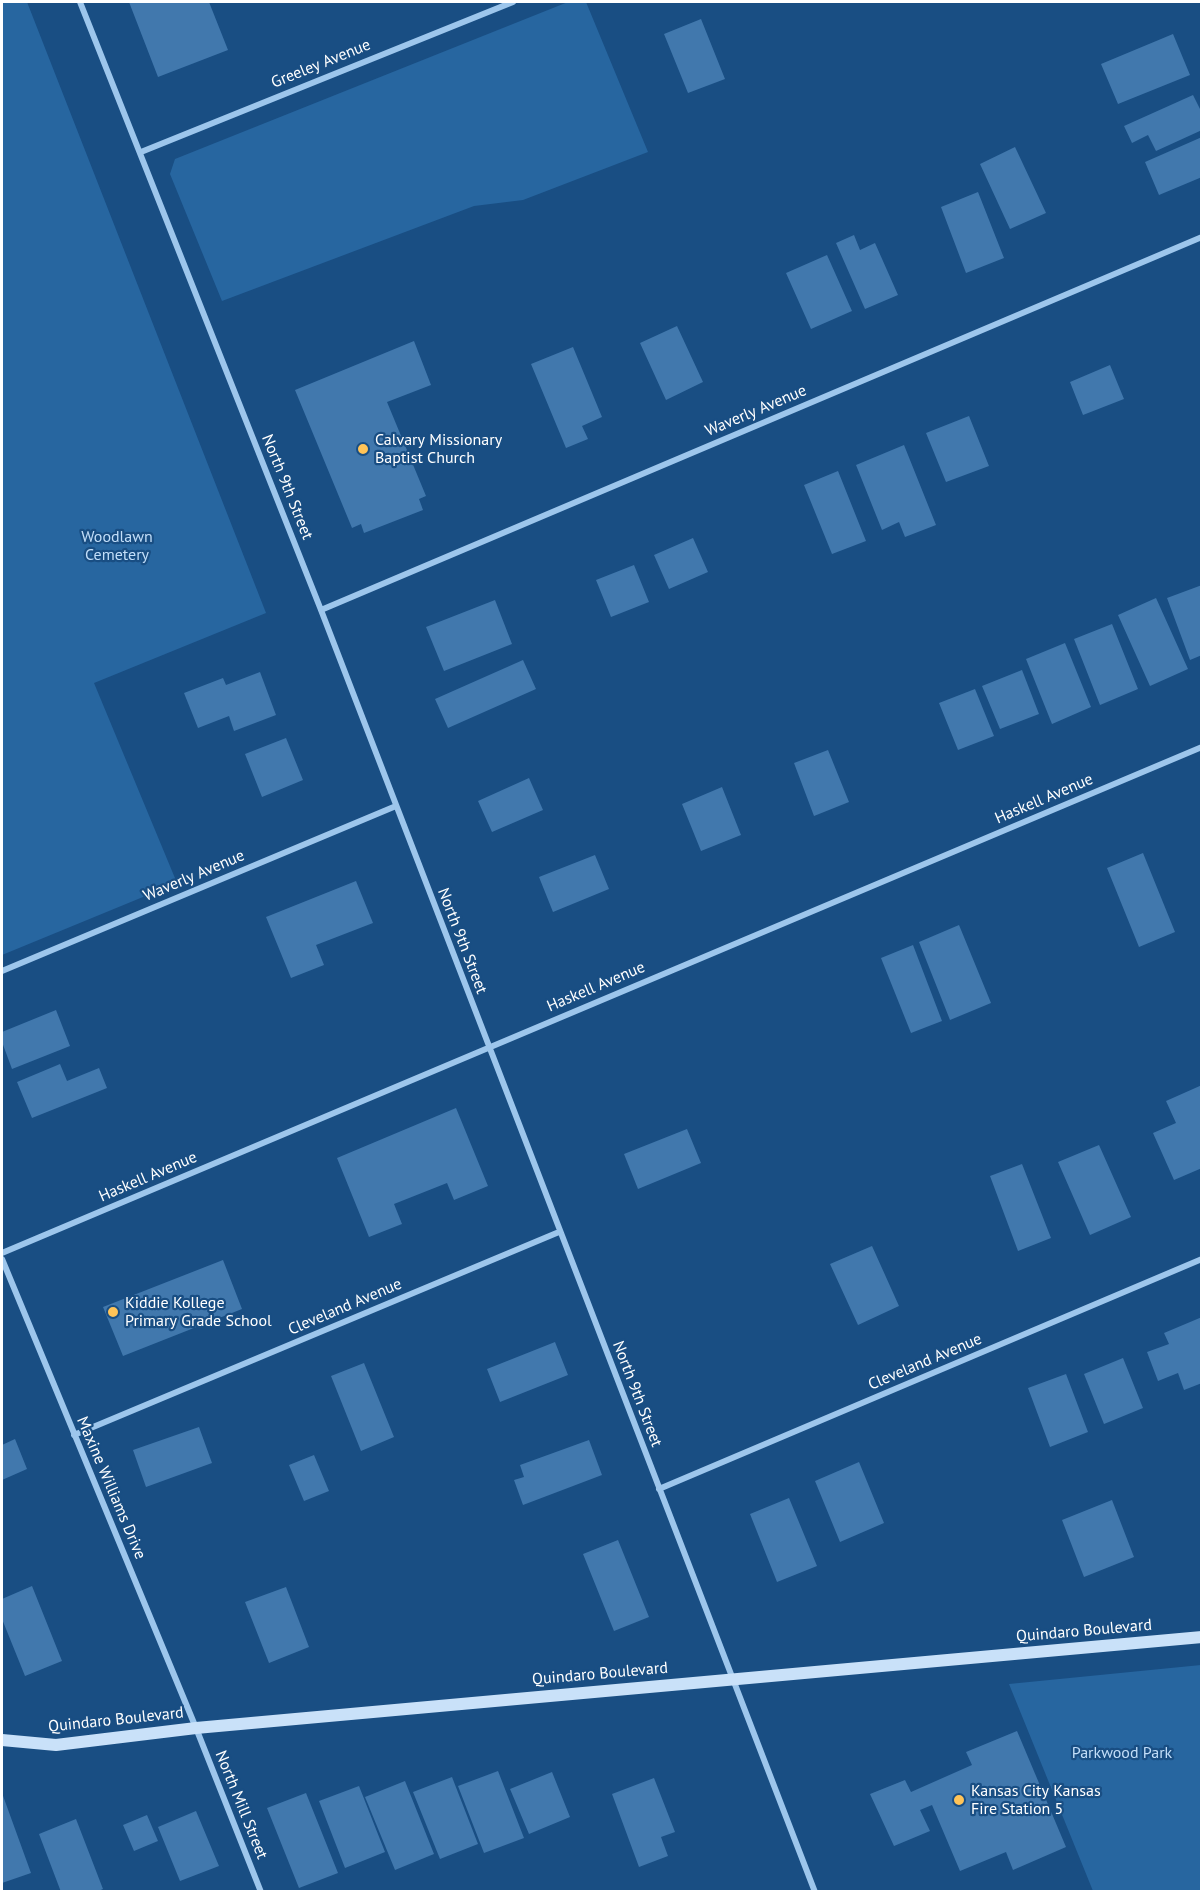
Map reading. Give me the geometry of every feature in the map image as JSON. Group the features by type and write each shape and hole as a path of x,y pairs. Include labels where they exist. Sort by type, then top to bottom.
{"main road":[{"name":"Quindaro Boulevard","path":"2,1740 56,1745 196,1728 1202,1637"}],"street":[{"name":"North 9th Street","path":"80,2 321,610 815,1892"},
{"name":"Greeley Avenue","path":"141,152 513,2"},
{"name":"Waverly Avenue","path":"321,610 1202,237"},
{"name":"Haskell Avenue","path":"2,1253 1202,747"},
{"name":"Waverly Avenue","path":"2,971 396,806"},
{"name":"Cleveland Avenue","path":"74,1435 559,1232"},
{"name":"Maxine Williams Drive","path":"2,1259 196,1728"},
{"name":"Cleveland Avenue","path":"659,1489 1202,1259"},
{"name":"North Mill Street","path":"196,1728 261,1892"}],"green space":[{"name":"Woodlawn Cemetery","path":"2,2 27,2 266,613 94,683 177,883 2,955"},
{"path":"568,2 586,2 648,152 523,200 474,206 222,301 170,174 175,159"},
{"name":"Parkwood Park","path":"1201,1665 1201,1891 1093,1891 1009,1684"}],"building":[{"path":"129,2 209,2 228,50 158,77"},
{"path":"701,19 725,79 688,93 664,34"},
{"path":"1173,34 1190,75 1118,104 1101,64"},
{"path":"1193,95 1202,113 1202,130 1156,151 1148,135 1132,143 1124,126"},
{"path":"1202,137 1202,177 1159,195 1145,162"},
{"path":"1015,147 1046,213 1010,229 980,164"},
{"path":"978,192 1004,258 966,273 941,207"},
{"path":"854,235 860,250 875,243 898,295 865,309 836,243"},
{"path":"827,255 852,311 811,329 786,273"},
{"path":"677,326 703,382 666,400 640,343"},
{"name":"Calvary Missionary Baptist Church","path":"414,341 431,385 387,402 426,496 419,499 423,510 364,533 361,524 352,528 295,390"},
{"path":"573,347 602,417 582,426 588,439 566,448 531,364"},
{"path":"1110,365 1124,399 1083,415 1070,382"},
{"path":"969,416 989,466 946,482 926,433"},
{"path":"904,445 936,525 905,537 899,522 882,530 856,465"},
{"path":"838,471 866,541 832,554 804,485"},
{"path":"693,538 708,572 669,589 654,555"},
{"path":"634,565 649,602 611,617 596,580"},
{"path":"1202,585 1202,655 1190,660 1167,598"},
{"path":"1156,598 1188,669 1150,686 1118,615"},
{"path":"495,600 512,644 444,671 426,627"},
{"path":"1112,624 1138,689 1100,705 1074,639"},
{"path":"1065,643 1091,707 1052,724 1026,659"},
{"path":"523,660 536,689 448,728 435,699"},
{"path":"1022,670 1039,714 1000,729 982,686"},
{"path":"260,672 276,715 234,731 229,716 198,728 184,693 223,678 226,685"},
{"path":"975,689 994,736 958,750 939,703"},
{"path":"286,738 303,780 262,797 245,754"},
{"path":"828,750 849,802 814,816 794,763"},
{"path":"529,778 543,810 492,832 478,801"},
{"path":"722,787 741,835 701,851 682,804"},
{"path":"1143,853 1175,932 1139,947 1107,868"},
{"path":"595,855 609,889 553,912 539,877"},
{"path":"356,881 373,923 316,945 324,965 291,978 266,917"},
{"path":"959,925 991,1003 950,1020 919,942"},
{"path":"913,945 942,1021 911,1033 881,958"},
{"path":"56,1010 70,1046 12,1069 2,1042 2,1032"},
{"path":"60,1064 67,1081 99,1068 107,1088 32,1118 17,1082"},
{"path":"1202,1085 1202,1168 1174,1180 1153,1133 1176,1123 1166,1101"},
{"path":"456,1108 488,1186 454,1200 447,1183 394,1204 402,1224 369,1237 337,1158"},
{"path":"687,1129 701,1163 638,1189 624,1154"},
{"path":"1099,1145 1131,1217 1090,1235 1058,1162"},
{"path":"1022,1164 1051,1238 1018,1251 990,1176"},
{"path":"872,1246 899,1306 858,1325 830,1264"},
{"path":"223,1260 242,1309 123,1356 103,1307"},
{"path":"1202,1317 1202,1383 1184,1390 1178,1373 1158,1381 1147,1352 1169,1344 1164,1333"},
{"path":"555,1342 568,1375 500,1402 487,1369"},
{"path":"1123,1358 1143,1408 1104,1424 1084,1374"},
{"path":"364,1363 394,1437 361,1451 331,1376"},
{"path":"1066,1374 1088,1432 1050,1447 1028,1388"},
{"path":"199,1427 212,1463 146,1487 133,1450"},
{"path":"15,1439 27,1469 2,1480 2,1445"},
{"path":"589,1440 602,1475 523,1505 514,1480 524,1477 520,1465"},
{"path":"314,1455 329,1491 304,1501 289,1465"},
{"path":"859,1462 884,1523 840,1542 815,1481"},
{"path":"789,1498 817,1566 777,1582 750,1514"},
{"path":"1112,1500 1134,1557 1084,1577 1062,1520"},
{"path":"618,1540 649,1617 614,1631 583,1554"},
{"path":"32,1586 62,1661 25,1676 2,1619 2,1599"},
{"path":"286,1587 309,1647 269,1663 245,1602"},
{"name":"Kansas City Kansas Fire Station 5","path":"1017,1731 1066,1847 1013,1870 1006,1852 960,1871 932,1805 920,1810 930,1831 894,1846 870,1794 905,1780 911,1792 972,1765 966,1752"},
{"path":"498,1771 524,1838 484,1853 458,1786"},
{"path":"552,1772 570,1817 529,1834 510,1789"},
{"path":"452,1777 478,1844 440,1859 413,1792"},
{"path":"654,1778 675,1832 661,1837 668,1856 639,1867 612,1794"},
{"path":"405,1781 434,1854 395,1870 365,1797"},
{"path":"359,1786 385,1852 345,1868 319,1801"},
{"path":"2,1793 31,1873 2,1883"},
{"path":"306,1793 338,1873 299,1888 267,1808"},
{"path":"196,1811 219,1866 180,1881 158,1827"},
{"path":"147,1815 158,1841 134,1851 123,1825"},
{"path":"76,1819 103,1889 96,1892 61,1892 39,1834"}],"place":[{"name":"Calvary Missionary Baptist Church","path":"363,449"},
{"name":"Kiddie Kollege Primary Grade School","path":"113,1312"},
{"name":"Kansas City Kansas Fire Station 5","path":"959,1800"}]}
